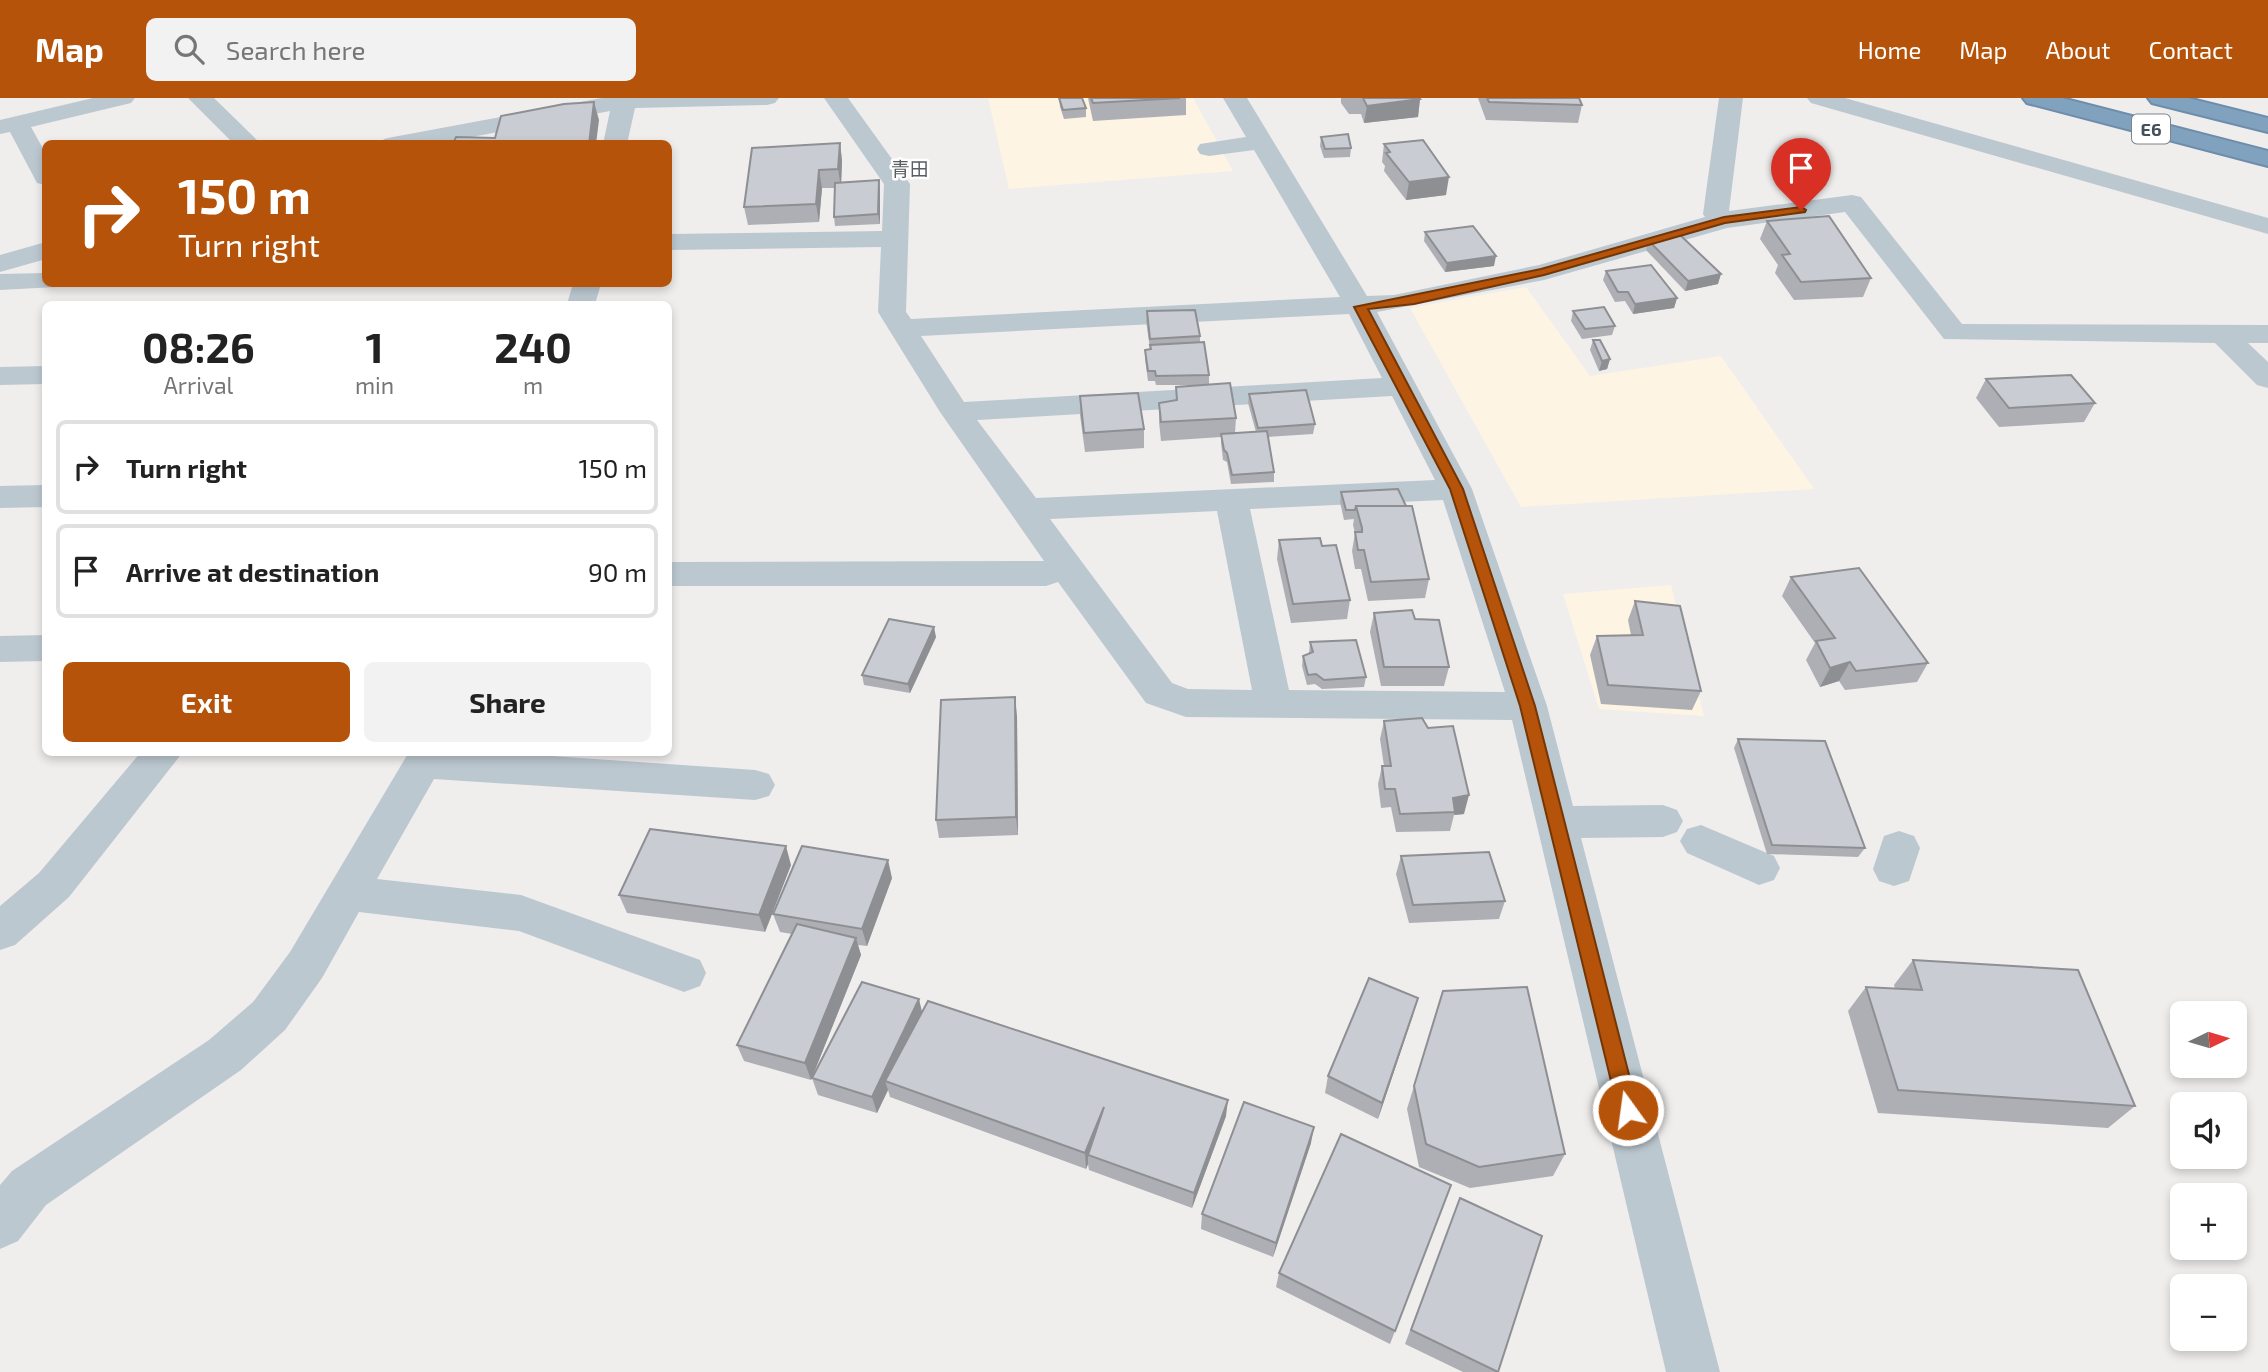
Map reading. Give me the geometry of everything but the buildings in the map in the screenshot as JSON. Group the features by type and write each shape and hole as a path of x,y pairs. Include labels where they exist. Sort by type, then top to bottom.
{"highway":[{"name":"E6","path":"2035,98 2268,159"},
{"name":"E6","path":"2160,98 2268,125"}],"street":[{"path":"42,172 8,125 123,98"},
{"path":"200,98 245,140"},
{"path":"414,140 624,99 767,98"},
{"path":"836,98 897,184 892,312 955,412 1027,509 1064,566 1159,692 1186,704 1528,706"},
{"path":"1235,98 1360,307 1456,489 1528,706 1693,1372"},
{"path":"1724,220 1716,214 1731,98"},
{"path":"1819,98 2268,226"},
{"path":"616,140 624,99"},
{"path":"1209,149 1262,142"},
{"path":"903,328 1360,307 1414,300 1544,272 1724,220 1852,203 1954,333 2268,334"},
{"path":"672,242 894,239"},
{"path":"0,264 42,251"},
{"path":"0,282 42,281"},
{"path":"2223,334 2268,379"},
{"path":"0,376 42,375"},
{"path":"955,412 1404,386"},
{"path":"1027,509 1456,489"},
{"path":"0,497 42,496"},
{"path":"1231,499 1273,703"},
{"path":"672,574 1046,575 1064,566"},
{"path":"0,649 42,648"},
{"path":"0,932 54,885 161,756"},
{"path":"0,1224 29,1188 225,1055 269,1016 306,965 426,758 755,785"},
{"path":"1556,822 1663,821"},
{"path":"1700,841 1759,868"},
{"path":"348,893 521,913 684,972"}],"shaded area":[{"path":"988,98 1193,98 1233,171 1009,189"},
{"path":"1526,287 1590,376 1721,356 1814,489 1521,507 1410,308"},
{"path":"1671,585 1704,716 1599,709 1563,594"}],"district":[{"name":"青田","path":"910,168"}],"route":[{"path":"1628,1110 1528,706 1456,489 1360,307 1414,300 1544,272 1724,220 1801,210"}]}
